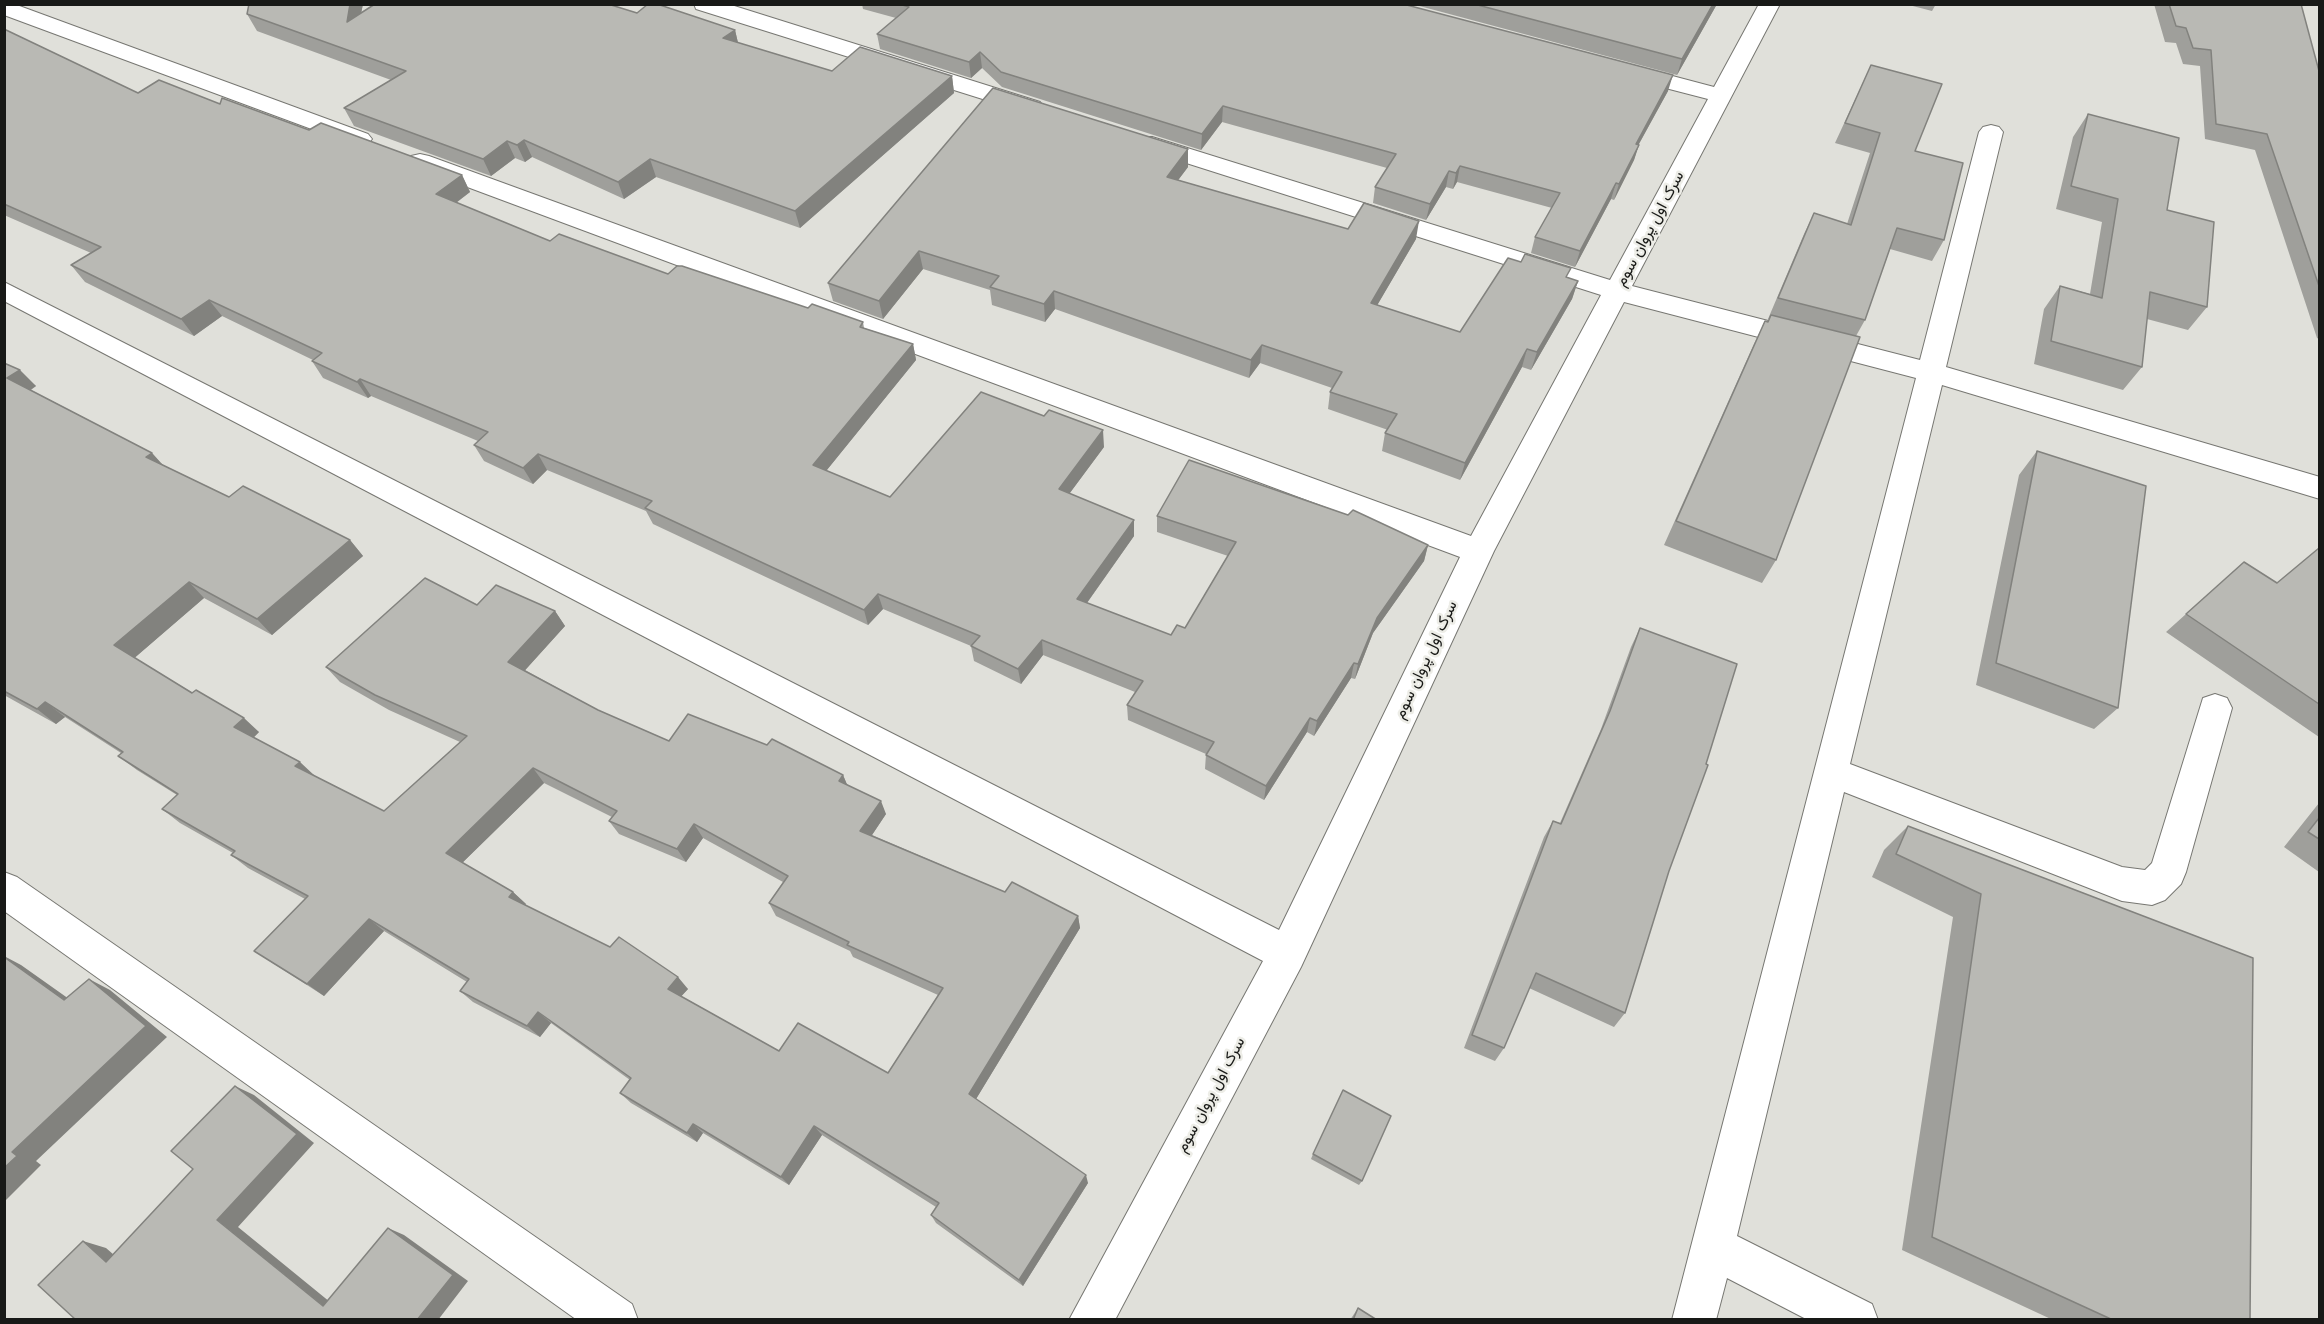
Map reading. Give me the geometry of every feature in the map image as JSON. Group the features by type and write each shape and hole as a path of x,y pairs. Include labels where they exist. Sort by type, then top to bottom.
{"street":[{"path":"704,4 1058,115"},
{"name":"سرک اول پروان سوم","path":"1091,1320 1287,954 1478,551 1770,4"},
{"path":"4,8 1478,551"},
{"path":"1606,65 1721,96"},
{"path":"1694,1320 1991,132"},
{"path":"1127,137 1617,291 1931,372 2319,488"},
{"path":"4,290 1287,954"},
{"path":"1831,772 2122,884 2152,888 2168,872 2215,708"},
{"path":"4,889 616,1320"},
{"path":"1712,1247 1856,1320"}],"building":[{"path":"249,4 350,4 347,22 375,4 608,4 637,13 648,4 657,4 735,30 723,38 832,71 860,47 952,76 795,211 650,159 618,182 524,140 517,145 507,141 483,159 344,108 406,71 247,14"},
{"path":"899,4 1403,4 1673,75 1636,144 1639,145 1619,184 1616,183 1580,251 1535,237 1560,193 1460,166 1456,173 1449,171 1430,204 1375,187 1396,154 1223,106 1202,134 1001,72 980,52 969,62 877,34 909,7"},
{"path":"1474,4 1713,4 1682,59"},
{"path":"2169,4 2301,4 2319,71 2319,286 2267,134 2216,124 2211,50 2193,48 2186,28 2176,26"},
{"path":"4,29 138,93 159,80 220,104 222,98 309,130 321,123 462,175 436,194 550,241 559,234 668,274 677,266 682,266 808,308 812,304 863,322 860,327 913,344 813,465 890,497 981,392 1044,416 1049,410 1103,430 1059,489 1134,520 1077,599 1171,635 1177,625 1185,628 1236,542 1157,516 1189,460 1348,515 1353,510 1428,545 1377,618 1358,664 1354,663 1317,721 1310,718 1266,786 1206,755 1214,742 1127,705 1143,681 1042,640 1018,669 971,646 980,636 878,594 864,610 645,508 652,501 538,454 523,468 474,445 488,432 360,379 357,382 312,361 322,353 209,300 181,319 71,265 101,247 4,204"},
{"path":"1871,65 1942,84 1915,151 1963,163 1944,240 1897,228 1865,320 1778,298 1814,213 1851,225 1880,133 1845,123"},
{"path":"993,88 1188,149 1167,177 1348,229 1364,203 1419,221 1371,303 1460,332 1508,258 1521,262 1525,254 1571,268 1566,277 1578,281 1537,352 1527,349 1465,463 1385,433 1397,414 1330,392 1342,372 1262,345 1251,360 1054,291 1044,304 990,287 999,276 919,251 879,301 828,283"},
{"path":"2088,114 2179,138 2167,210 2214,222 2207,307 2150,292 2142,367 2051,341 2060,286 2102,298 2118,199 2071,186"},
{"path":"1771,315 1860,337 1776,560 1676,521 1765,321 1768,322"},
{"path":"4,363 20,370 7,378 152,453 146,457 229,497 243,486 350,540 257,619 189,582 114,645 192,693 196,690 244,718 234,727 300,762 295,766 384,811 467,736 375,695 326,667 425,578 477,605 496,585 555,611 508,662 598,710 669,741 688,714 767,745 772,739 843,775 839,781 881,801 860,831 1005,892 1012,882 1078,916 969,1094 1086,1175 1019,1280 931,1215 939,1203 814,1126 781,1177 693,1124 687,1133 620,1093 631,1078 538,1012 527,1026 460,991 469,979 369,919 307,984 254,951 308,896 231,855 235,851 162,809 178,794 118,756 123,752 45,702 37,709 4,691","holes":["533,768 617,811 609,821 677,849 694,824 788,876 769,903 849,942 847,945 943,988 888,1073 798,1023 779,1051 668,989 678,977 619,937 610,947 509,897 513,892 446,853"]},
{"path":"2037,451 2146,486 2118,708 1996,663"},
{"path":"2319,548 2319,704 2186,614 2244,562 2277,583"},
{"path":"1640,628 1737,664 1706,764 1708,765 1669,871 1625,1013 1536,973 1504,1048 1472,1035 1553,821 1561,824 1610,711"},
{"path":"2319,818 2319,839 2308,832"},
{"path":"1908,826 2253,958 2250,1320 2113,1320 1932,1237 1981,894 1896,854"},
{"path":"4,957 64,1000 89,979 146,1026 12,1152 17,1156 4,1168"},
{"path":"235,1086 297,1134 217,1220 323,1306 388,1228 453,1275 417,1320 76,1320 38,1285 83,1241 106,1262 193,1169 171,1151"},
{"path":"1343,1090 1391,1116 1362,1181 1313,1154"},
{"path":"1358,1308 1377,1320 1353,1320"}]}
